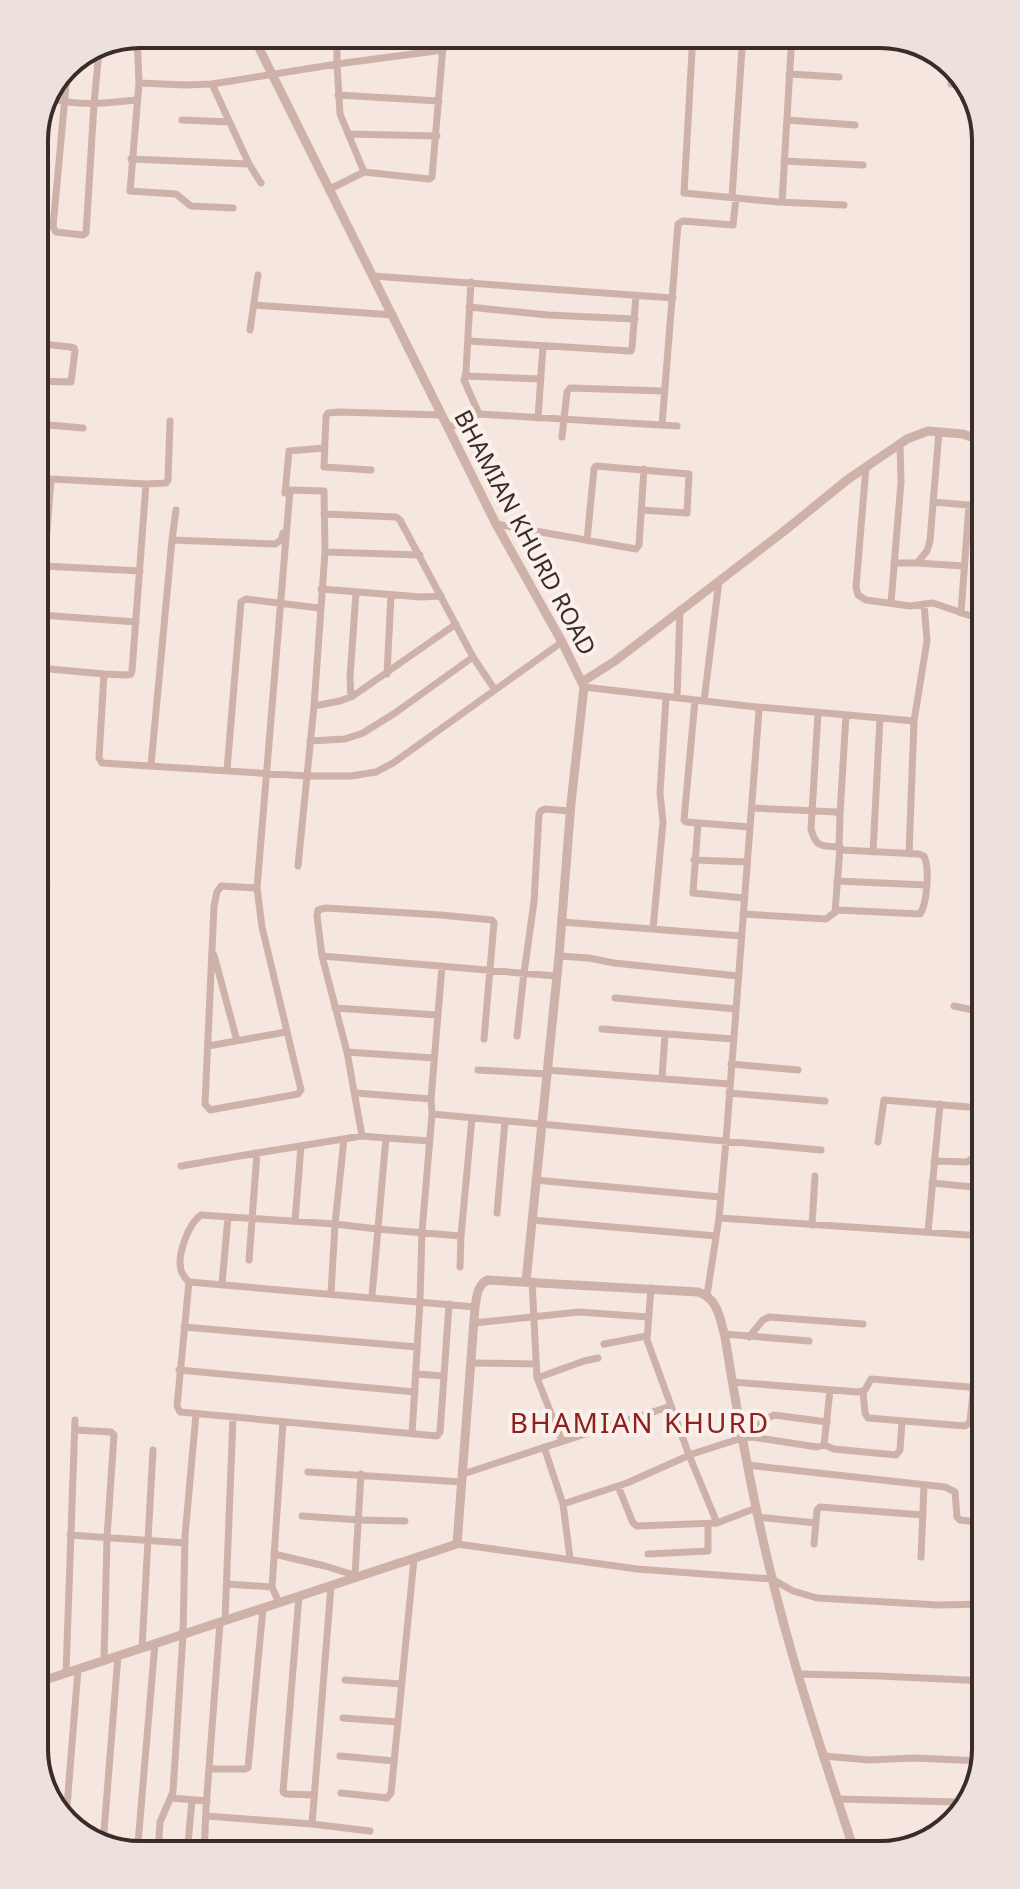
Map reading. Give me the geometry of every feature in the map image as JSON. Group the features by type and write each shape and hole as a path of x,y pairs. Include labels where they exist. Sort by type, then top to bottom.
{"street":[{"path":"138,48 139,83 131,191 176,194 191,206 233,208"},
{"name":"BHAMIAN KHURD ROAD","path":"259,48 496,524 583,684 535,1180 529,1281"},
{"path":"337,48 340,114 364,172"},
{"path":"417,48 417,53"},
{"path":"692,48 683,192 844,205"},
{"path":"662,425 678,223 732,226 734,223 742,48"},
{"path":"782,202 791,48"},
{"path":"139,83 212,84 443,50 432,178 364,172 330,189"},
{"path":"66,85 53,227 56,232 83,235 86,233 98,58"},
{"path":"789,74 839,77"},
{"path":"212,84 261,183"},
{"path":"338,95 439,101"},
{"path":"58,100 94,104 136,100"},
{"path":"182,120 229,122"},
{"path":"787,120 855,125"},
{"path":"349,134 437,136"},
{"path":"131,159 249,164"},
{"path":"784,161 863,165"},
{"path":"250,330 258,275"},
{"path":"373,276 673,298"},
{"path":"471,282 464,382 479,414"},
{"path":"468,341 631,351 636,295"},
{"path":"254,305 393,315"},
{"path":"469,307 635,319"},
{"path":"48,344 70,347 75,351 71,382 48,381"},
{"path":"538,418 543,346"},
{"path":"465,376 540,379"},
{"path":"562,437 570,388 664,391"},
{"path":"371,470 325,467 326,416 331,412 441,415"},
{"path":"448,428 479,414 677,426"},
{"path":"48,478 165,483 168,480 170,421"},
{"path":"48,425 83,428"},
{"path":"583,684 900,444 928,431 972,437"},
{"path":"917,563 927,551 930,541 939,431"},
{"path":"891,603 901,482 900,444"},
{"path":"172,540 279,543 283,535 288,453 324,448"},
{"path":"587,540 596,467 599,465 688,473 686,513 641,510"},
{"path":"866,467 857,592 863,599 910,606 938,604 972,616"},
{"path":"496,524 636,549 639,545 644,469"},
{"path":"48,516 51,479"},
{"path":"48,669 131,674 146,484"},
{"path":"257,888 219,887 214,906 205,1104 208,1110 284,1098 301,1090 262,927 257,888 290,490 324,491 325,552 298,866"},
{"path":"933,502 972,505"},
{"path":"961,613 969,505"},
{"path":"151,765 176,510"},
{"path":"324,514 398,518 402,522 473,657 495,690"},
{"path":"325,552 420,555"},
{"path":"894,563 964,566"},
{"path":"48,566 140,571"},
{"path":"704,701 719,581"},
{"path":"321,589 441,596"},
{"path":"351,697 356,592"},
{"path":"387,674 391,595"},
{"path":"227,770 241,602 246,599 319,608"},
{"path":"909,854 914,721 927,641 924,604"},
{"path":"677,698 680,610"},
{"path":"48,616 136,622"},
{"path":"314,706 351,697 456,624"},
{"path":"104,674 100,761 307,776 351,776 376,772 393,763 562,642"},
{"path":"310,741 345,739 363,733 473,657"},
{"path":"583,684 666,697 914,721"},
{"path":"653,929 663,822 660,793 666,697"},
{"path":"695,700 684,819 686,822 750,827"},
{"path":"707,1295 719,1218 726,1141 758,707"},
{"path":"743,914 826,919 843,910 920,914 924,906 926,860 919,854 824,846 814,840 810,811 818,713"},
{"path":"835,912 846,715"},
{"path":"873,852 880,718"},
{"path":"752,808 840,814"},
{"path":"517,1036 534,902 540,812 545,809 570,811"},
{"path":"698,823 693,894 744,898"},
{"path":"694,860 747,862"},
{"path":"837,881 926,885"},
{"path":"362,1136 347,1052 322,956 318,910 492,920 484,1039"},
{"path":"562,922 741,936"},
{"path":"212,949 237,1041"},
{"path":"322,956 556,976"},
{"path":"559,956 738,976"},
{"path":"412,1434 422,1232 442,966"},
{"path":"615,998 736,1009"},
{"path":"954,1006 972,1010"},
{"path":"335,1008 437,1015"},
{"path":"602,1029 733,1039"},
{"path":"208,1046 286,1032"},
{"path":"662,1078 665,1034"},
{"path":"347,1052 434,1058"},
{"path":"731,1064 798,1070"},
{"path":"478,1070 730,1084"},
{"path":"356,1093 431,1099"},
{"path":"729,1093 825,1101"},
{"path":"878,1142 884,1100 940,1104 972,1111"},
{"path":"928,1232 940,1104"},
{"path":"432,1114 821,1150"},
{"path":"460,1267 472,1118"},
{"path":"497,1213 505,1121"},
{"path":"181,1166 362,1136 430,1141"},
{"path":"372,1296 386,1138"},
{"path":"331,1293 344,1139"},
{"path":"295,1221 301,1146"},
{"path":"249,1260 257,1153"},
{"path":"934,1161 967,1162 972,1159"},
{"path":"812,1225 815,1176"},
{"path":"535,1180 720,1197"},
{"path":"932,1183 972,1187"},
{"path":"461,1236 201,1215 190,1227 181,1266 182,1274 189,1282 475,1307"},
{"path":"222,1284 228,1217"},
{"path":"719,1218 972,1235"},
{"path":"532,1220 716,1236"},
{"path":"457,1544 475,1307 481,1283 487,1280 529,1281 651,1288 707,1295 714,1302 724,1334 746,1438 747,1465 772,1579 798,1674 851,1841"},
{"path":"529,1281 537,1378 562,1441"},
{"path":"189,1282 179,1370 180,1412 412,1434 439,1434 449,1304"},
{"path":"648,1554 708,1551 713,1523 646,1336 651,1288"},
{"path":"474,1323 579,1312 648,1317"},
{"path":"749,1337 769,1317 863,1324"},
{"path":"184,1327 417,1347"},
{"path":"724,1334 809,1341"},
{"path":"604,1344 646,1336"},
{"path":"537,1378 598,1358"},
{"path":"471,1363 536,1364"},
{"path":"179,1370 415,1392"},
{"path":"416,1374 444,1376"},
{"path":"871,1379 972,1389 968,1425 902,1421 868,1418 863,1392 871,1379"},
{"path":"732,1382 863,1392"},
{"path":"824,1445 830,1390"},
{"path":"308,1472 463,1478 544,1447 671,1406"},
{"path":"159,1841 161,1819 173,1792 185,1543 196,1414"},
{"path":"746,1438 774,1415 827,1422"},
{"path":"205,1841 227,1584 233,1417"},
{"path":"66,1673 75,1420"},
{"path":"563,1504 618,1486 689,1455 746,1438 896,1455 900,1450 902,1421"},
{"path":"279,1603 272,1587 283,1422"},
{"path":"75,1430 111,1432 114,1435 107,1537 104,1661"},
{"path":"544,1447 563,1504 570,1558"},
{"path":"142,1648 153,1450"},
{"path":"747,1465 945,1487 955,1492 957,1517 972,1521"},
{"path":"357,1576 361,1474"},
{"path":"921,1557 924,1485"},
{"path":"618,1486 635,1525 713,1523 757,1513 816,1523"},
{"path":"814,1544 817,1510 820,1507 923,1515"},
{"path":"302,1516 405,1521"},
{"path":"70,1535 185,1543"},
{"path":"48,1679 457,1544 637,1569 772,1579 793,1591 817,1598 972,1604"},
{"path":"274,1554 357,1576"},
{"path":"341,1793 389,1797 391,1793 414,1559"},
{"path":"227,1584 272,1587"},
{"path":"312,1824 331,1586"},
{"path":"299,1596 283,1792 314,1795"},
{"path":"209,1769 248,1767 263,1608"},
{"path":"138,1841 155,1643"},
{"path":"104,1833 118,1656"},
{"path":"67,1805 78,1669"},
{"path":"798,1674 972,1680"},
{"path":"345,1680 402,1684"},
{"path":"343,1718 398,1722"},
{"path":"340,1756 394,1761"},
{"path":"824,1756 869,1760 971,1761"},
{"path":"171,1798 207,1801"},
{"path":"838,1799 955,1802"},
{"path":"188,1841 192,1800"},
{"path":"206,1816 370,1831"}],"district":[{"name":"BHAMIAN KHURD","path":"640,1422"}]}
